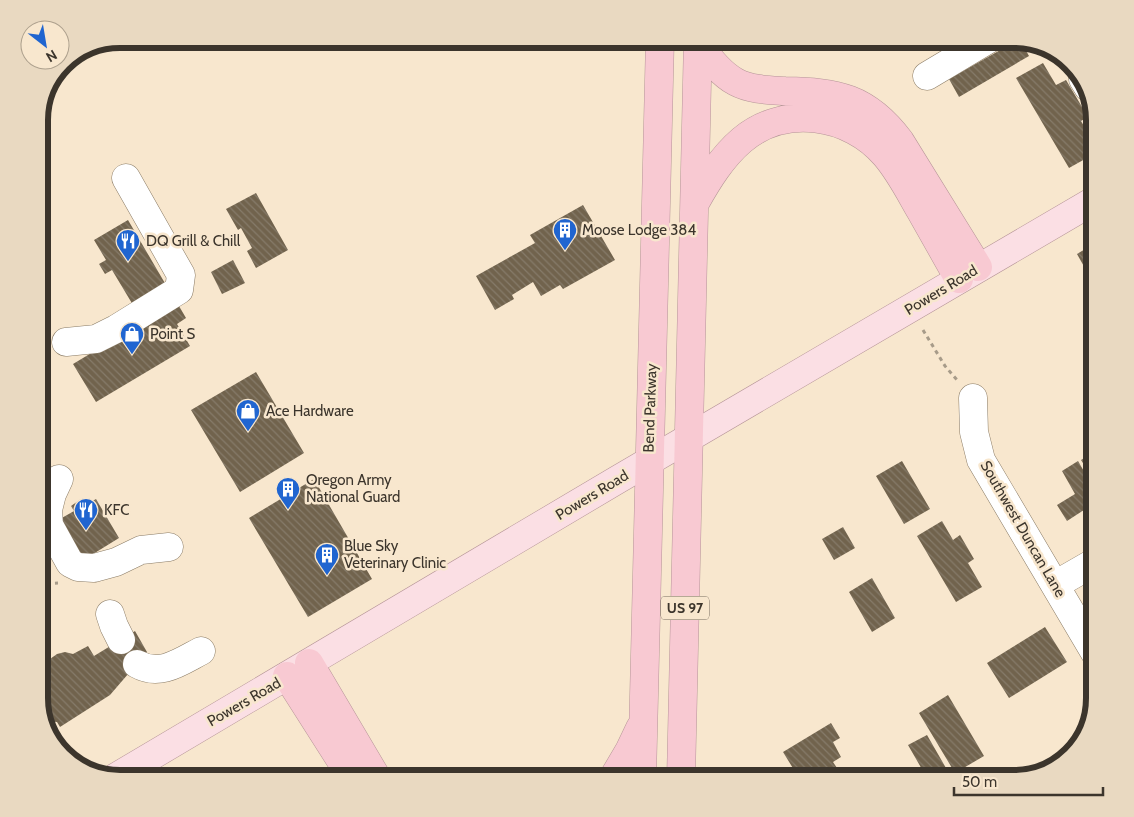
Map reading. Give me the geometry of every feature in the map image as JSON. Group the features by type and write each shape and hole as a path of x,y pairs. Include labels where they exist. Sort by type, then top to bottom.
{"highway":[{"name":"Bend Parkway","path":"642,770 660,48"},
{"name":"US 97","path":"681,770 698,48"},
{"path":"703,48 720,70 738,83 762,90 809,91 834,94 858,103 876,114 887,124 900,141 969,273"},
{"path":"694,205 723,160 742,140 756,130 770,123 791,118 812,118 832,121 861,134 885,156 969,273"},
{"path":"298,670 348,770"},
{"path":"298,670 371,770"},
{"path":"618,770 643,722"}],"main road":[{"name":"Powers Road","path":"128,770 1086,205"}],"street":[{"path":"927,76 974,48"},
{"path":"66,342 96,339 179,290 181,275 126,178"},
{"name":"Southwest Duncan Lane","path":"973,398 974,432 981,460 1086,638"},
{"path":"59,480 52,494 48,510 50,524 70,563 78,567 94,568 116,562 140,550 169,547"},
{"path":"1055,585 1086,567"},
{"path":"110,614 121,640"},
{"path":"137,664 145,669 163,670 201,651"}],"path":[{"path":"923,330 945,366 973,398"}],"building":[{"path":"1004,48 1025,48 1029,56 959,97 949,79"},
{"path":"1043,63 1056,85 1066,80 1085,113 1086,118 1081,121 1086,129 1086,158 1069,168 1016,78"},
{"path":"256,193 288,250 256,268 247,251 252,248 241,228 238,230 226,209"},
{"name":"Moose Lodge 384","path":"583,205 615,260 563,289 560,285 541,296 533,282 512,295 514,299 495,310 476,276 535,243 530,235"},
{"name":"DQ Grill & Chill","path":"128,220 166,285 133,305 112,270 105,274 99,264 106,260 94,240"},
{"path":"1086,248 1086,270 1077,254"},
{"path":"233,260 245,283 222,294 211,272"},
{"name":"Point S","path":"179,306 186,318 177,324 190,346 96,402 73,364 168,307"},
{"name":"Ace Hardware","path":"256,372 304,453 240,492 191,410"},
{"path":"1086,457 1086,468 1081,460"},
{"path":"902,461 930,509 904,524 876,476"},
{"path":"1078,461 1085,473 1086,509 1067,521 1057,505 1075,494 1062,471"},
{"path":"314,479 372,579 308,617 249,518"},
{"name":"KFC","path":"81,499 85,505 96,499 119,538 85,559 74,558 53,523 74,511 71,506"},
{"path":"942,521 953,540 960,535 974,559 968,563 982,587 956,602 917,536"},
{"path":"843,527 855,548 834,560 822,539"},
{"path":"872,578 895,618 872,632 849,592"},
{"path":"1045,627 1067,662 1009,698 987,663"},
{"path":"135,631 147,652 110,695 60,727 57,722 52,722 50,716 48,662 57,654 65,652 73,654 88,646 94,656"},
{"path":"948,695 984,756 960,770 953,770 919,713"},
{"path":"831,723 840,738 833,742 841,757 833,762 838,770 794,770 783,752"},
{"path":"927,735 946,768 943,770 922,770 908,745"}],"place":[{"name":"Moose Lodge 384","path":"565,251"},
{"name":"DQ Grill & Chill","path":"128,262"},
{"name":"Point S","path":"132,355"},
{"name":"Ace Hardware","path":"248,432"},
{"name":"Oregon Army National Guard","path":"288,510"},
{"name":"KFC","path":"86,531"},
{"name":"Blue Sky Veterinary Clinic","path":"327,576"}]}
